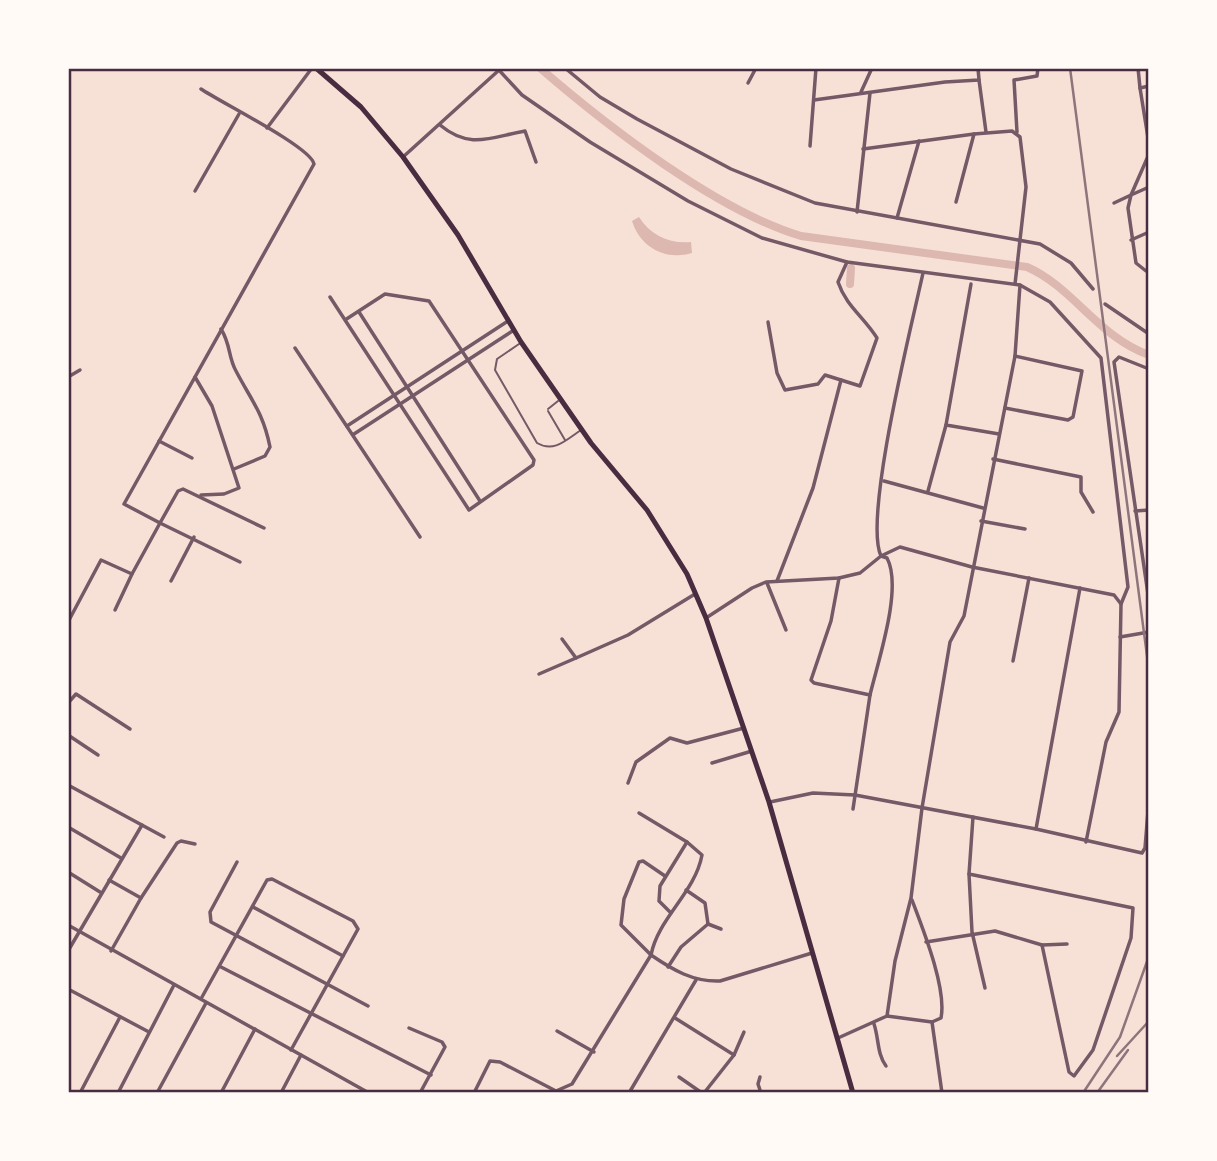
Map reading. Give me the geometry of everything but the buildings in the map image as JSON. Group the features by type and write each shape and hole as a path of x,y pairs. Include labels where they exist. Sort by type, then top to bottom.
{"main road":[{"path":"314,68 361,107 403,157 458,235 513,330 561,400 659,527 696,593 769,802 853,1093"}],"street":[{"path":"267,128 314,68"},
{"path":"565,68 600,97 731,169 815,204 1053,249 1071,262 1093,289"},
{"path":"748,83 756,68"},
{"path":"810,146 816,68"},
{"path":"860,93 872,68"},
{"path":"978,68 986,132"},
{"path":"1015,282 1026,183 1017,132 1014,80 1037,76 1038,68"},
{"path":"1138,68 1149,144"},
{"path":"403,157 497,69 522,95 590,142 688,201 762,238 859,264 1015,282 1050,302 1101,358 1128,587 1121,604 1118,715 1106,742 1086,842"},
{"path":"814,100 979,80"},
{"path":"1140,89 1149,86"},
{"path":"201,89 311,155 314,164 124,504 240,562"},
{"path":"857,212 870,92"},
{"path":"195,191 239,114"},
{"path":"440,125 464,140 527,131 536,162"},
{"path":"863,149 986,132 1017,132"},
{"path":"956,202 974,134"},
{"path":"897,218 919,141"},
{"path":"1148,271 1136,263 1128,208 1149,154"},
{"path":"1114,203 1149,187"},
{"path":"1131,240 1149,232"},
{"path":"768,322 776,373 785,390 818,384 825,375 860,386 877,344 873,331 852,310 842,294 838,282 848,262"},
{"path":"853,809 870,695 888,620 894,577 887,558 881,556 876,546 875,524 883,466 923,273"},
{"path":"928,491 946,425 971,284"},
{"path":"887,1016 895,961 911,898 922,808 950,642 964,616 983,508 1015,356 1020,285"},
{"path":"330,297 468,510 533,465 534,460 429,301 385,295 345,320"},
{"path":"1105,304 1149,334"},
{"path":"358,311 480,501"},
{"path":"347,426 508,321"},
{"path":"221,329 230,344 235,370 260,410 270,447 265,456 234,469"},
{"path":"354,434 513,330"},
{"path":"295,348 420,537"},
{"path":"1004,408 1068,421 1073,417 1082,371 1015,356"},
{"path":"1149,369 1119,357 1114,362 1149,601"},
{"path":"68,377 80,370"},
{"path":"195,377 212,406 239,488 237,492 199,495"},
{"path":"777,581 813,488 841,380"},
{"path":"946,425 999,434"},
{"path":"159,441 191,458"},
{"path":"993,459 1081,477 1082,493 1093,512"},
{"path":"883,481 983,508"},
{"path":"115,610 178,491 183,489 199,495 264,528"},
{"path":"1135,511 1149,510"},
{"path":"981,521 1025,529"},
{"path":"171,581 194,537"},
{"path":"706,618 751,588 766,582 839,578 860,573 881,556 900,547 972,567 1114,594 1121,604"},
{"path":"68,622 101,559 132,574"},
{"path":"839,578 831,621 811,680 814,683 870,695"},
{"path":"1013,661 1029,578"},
{"path":"766,582 786,630"},
{"path":"1036,829 1080,588"},
{"path":"540,674 628,635 696,593"},
{"path":"1120,637 1149,632"},
{"path":"562,639 576,658"},
{"path":"68,703 76,694 130,729"},
{"path":"628,783 636,762 670,738 687,743 745,728"},
{"path":"68,735 98,755"},
{"path":"712,763 752,751"},
{"path":"68,785 164,836"},
{"path":"769,802 813,793 855,795 1144,852 1149,799"},
{"path":"474,1093 490,1061 500,1062 556,1091 564,1089 572,1084 594,1052 650,956 655,937 687,890 702,855 687,842 639,813"},
{"path":"973,817 969,874 972,932 985,988"},
{"path":"68,951 100,892 142,825"},
{"path":"68,827 121,858"},
{"path":"111,951 141,898 177,844 181,841 195,844"},
{"path":"671,913 659,901 660,886 687,842"},
{"path":"237,862 209,916 211,922 368,1006"},
{"path":"665,876 639,862 624,899 621,925 650,956 668,967 696,980 720,981 813,953"},
{"path":"68,872 100,892"},
{"path":"969,874 1133,908 1131,938 1093,1050 1073,1077 1042,945"},
{"path":"202,997 267,880 272,879 353,921 358,929 291,1050"},
{"path":"108,880 141,898"},
{"path":"687,890 705,903 709,924"},
{"path":"837,1038 887,1016 932,1022 941,1018 943,1000 911,898"},
{"path":"253,907 344,956"},
{"path":"709,924 721,929"},
{"path":"668,967 681,947 709,924"},
{"path":"68,925 174,985 202,997 205,1003 369,1093"},
{"path":"926,942 972,932 995,931 1042,945 1067,944"},
{"path":"220,966 431,1075"},
{"path":"629,1093 696,980"},
{"path":"118,1093 174,985"},
{"path":"68,989 149,1032"},
{"path":"157,1093 205,1003"},
{"path":"80,1093 120,1017"},
{"path":"675,1018 734,1055"},
{"path":"932,1022 942,1093"},
{"path":"874,1024 880,1040 881,1059 886,1066"},
{"path":"409,1028 444,1044 444,1049 420,1093"},
{"path":"221,1093 255,1029"},
{"path":"557,1031 594,1052"},
{"path":"679,1077 703,1093 734,1055 744,1032"},
{"path":"282,1092 301,1055"},
{"path":"760,1077 758,1084 761,1093"}],"lane":[{"path":"521,342 497,359 495,370 537,443 548,448 582,430"},
{"path":"561,400 548,410 566,440"}],"shaded area":[{"path":"639,217 655,234 676,242 691,242 692,253 672,255 647,245 632,221"}],"waterway":[{"path":"540,68 597,115 664,164 699,187 768,224 801,236 1027,267 1058,287 1115,336 1149,355"},
{"path":"850,284 851,268"}],"railway":[{"path":"1070,68 1149,671"},
{"path":"1083,1093 1120,1037 1149,956"},
{"path":"1117,1056 1149,1021"},
{"path":"1097,1093 1128,1050"}]}
